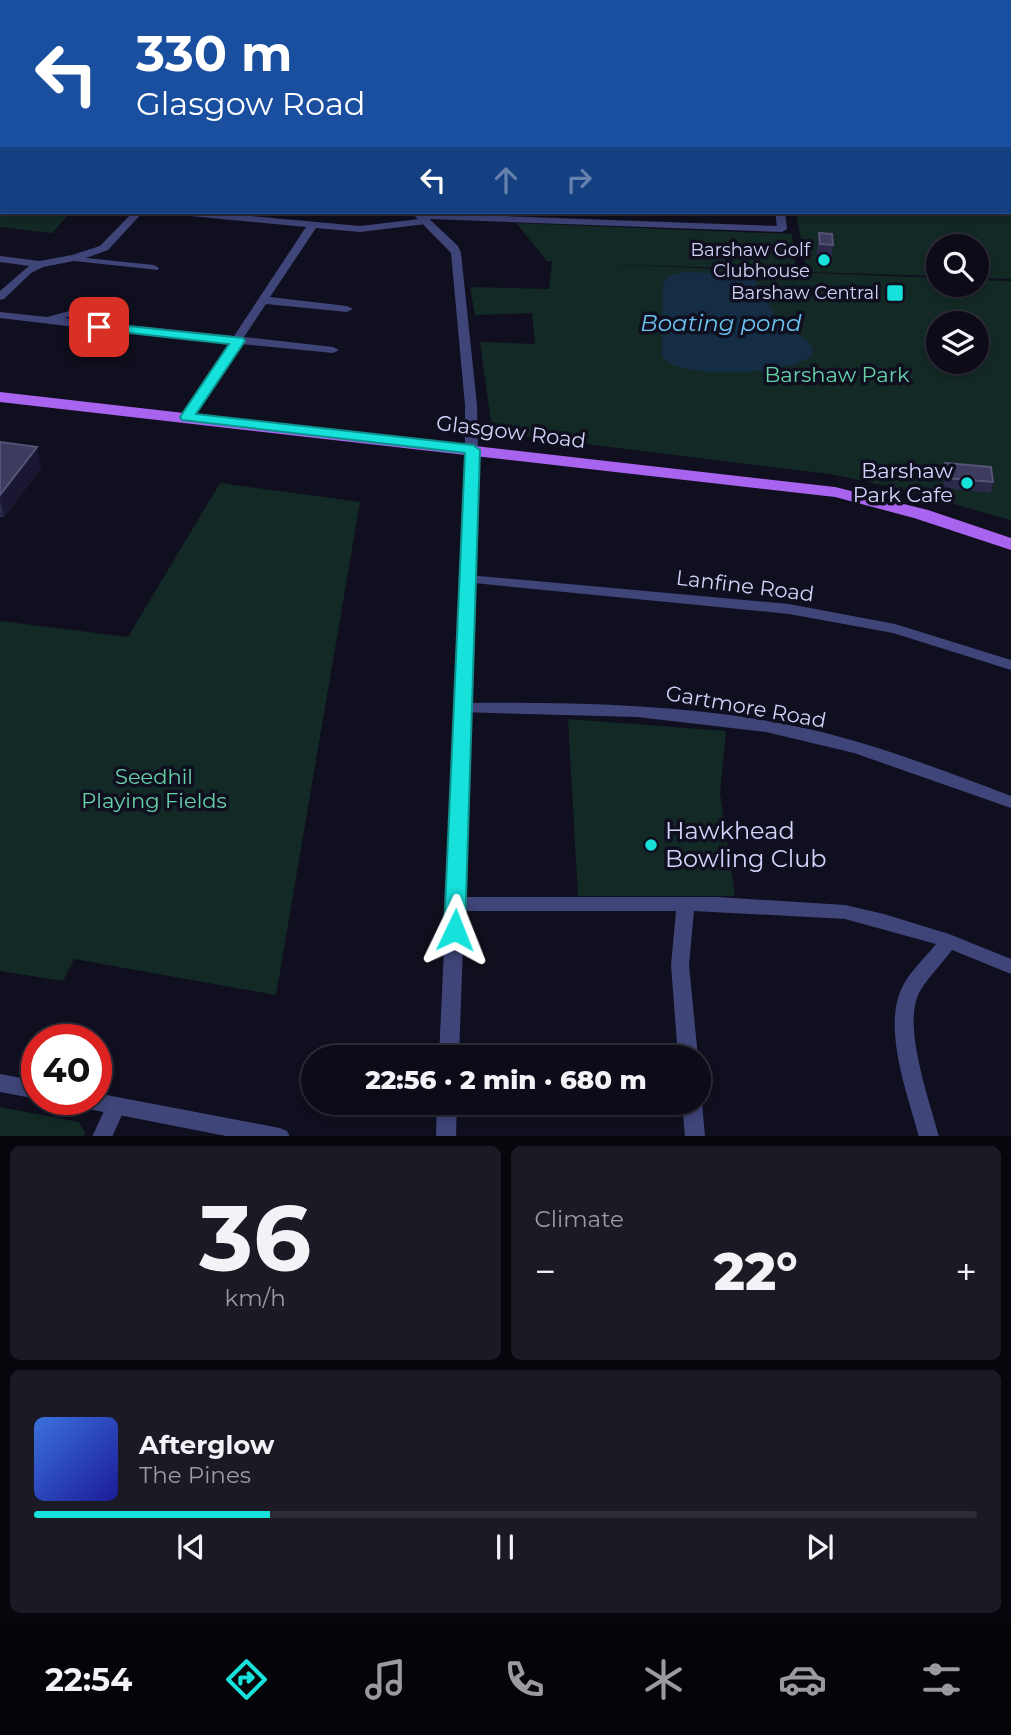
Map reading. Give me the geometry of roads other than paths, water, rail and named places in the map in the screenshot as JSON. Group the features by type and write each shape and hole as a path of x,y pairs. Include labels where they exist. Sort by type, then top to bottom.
{"main road":[{"name":"Glasgow Road","path":"0,388 189,414"},
{"name":"Glasgow Road","path":"0,397 189,414 830,483 911,502 1011,533"},
{"name":"Glasgow Road","path":"472,445 835,492 921,514 1011,544"}],"street":[{"path":"0,259 40,264 95,252 110,243 136,214"},
{"path":"201,214 360,229 421,216 782,229 780,214"},
{"path":"421,216 454,248 458,259 472,445 450,1045"},
{"path":"189,414 313,224"},
{"path":"74,258 154,268"},
{"path":"0,298 27,271 40,264"},
{"path":"264,300 347,309"},
{"path":"0,315 332,350"},
{"name":"Lanfine Road","path":"468,579 789,609 895,629 1011,664"},
{"name":"Gartmore Road","path":"464,708 562,707 674,713 809,736 946,778 1011,802"},
{"path":"456,904 686,904 845,912 884,921 949,942 1011,967"},
{"path":"686,904 680,965 687,1045"},
{"path":"929,1136 908,1049 906,1003 910,990 949,942"},
{"path":"0,1083 21,1087"},
{"path":"112,1105 279,1136"},
{"path":"102,1136 116,1106"},
{"path":"446,1136 447,1115"},
{"path":"693,1115 695,1136"}],"water":[{"name":"Boating pond","path":"685,272 739,274 755,280 774,313 770,317 807,340 812,348 812,355 801,362 760,371 710,372 671,364 662,356 663,284 669,276"}],"place":[{"name":"Barshaw Golf Clubhouse","path":"824,260"},
{"name":"Barshaw Central","path":"895,293"},
{"name":"Barshaw Park Cafe","path":"967,483"},
{"name":"Hawkhead Bowling Club","path":"651,845"}],"park label":[{"name":"Barshaw Park","path":"837,375"},
{"name":"Seedhil Playing Fields","path":"154,789"}]}
